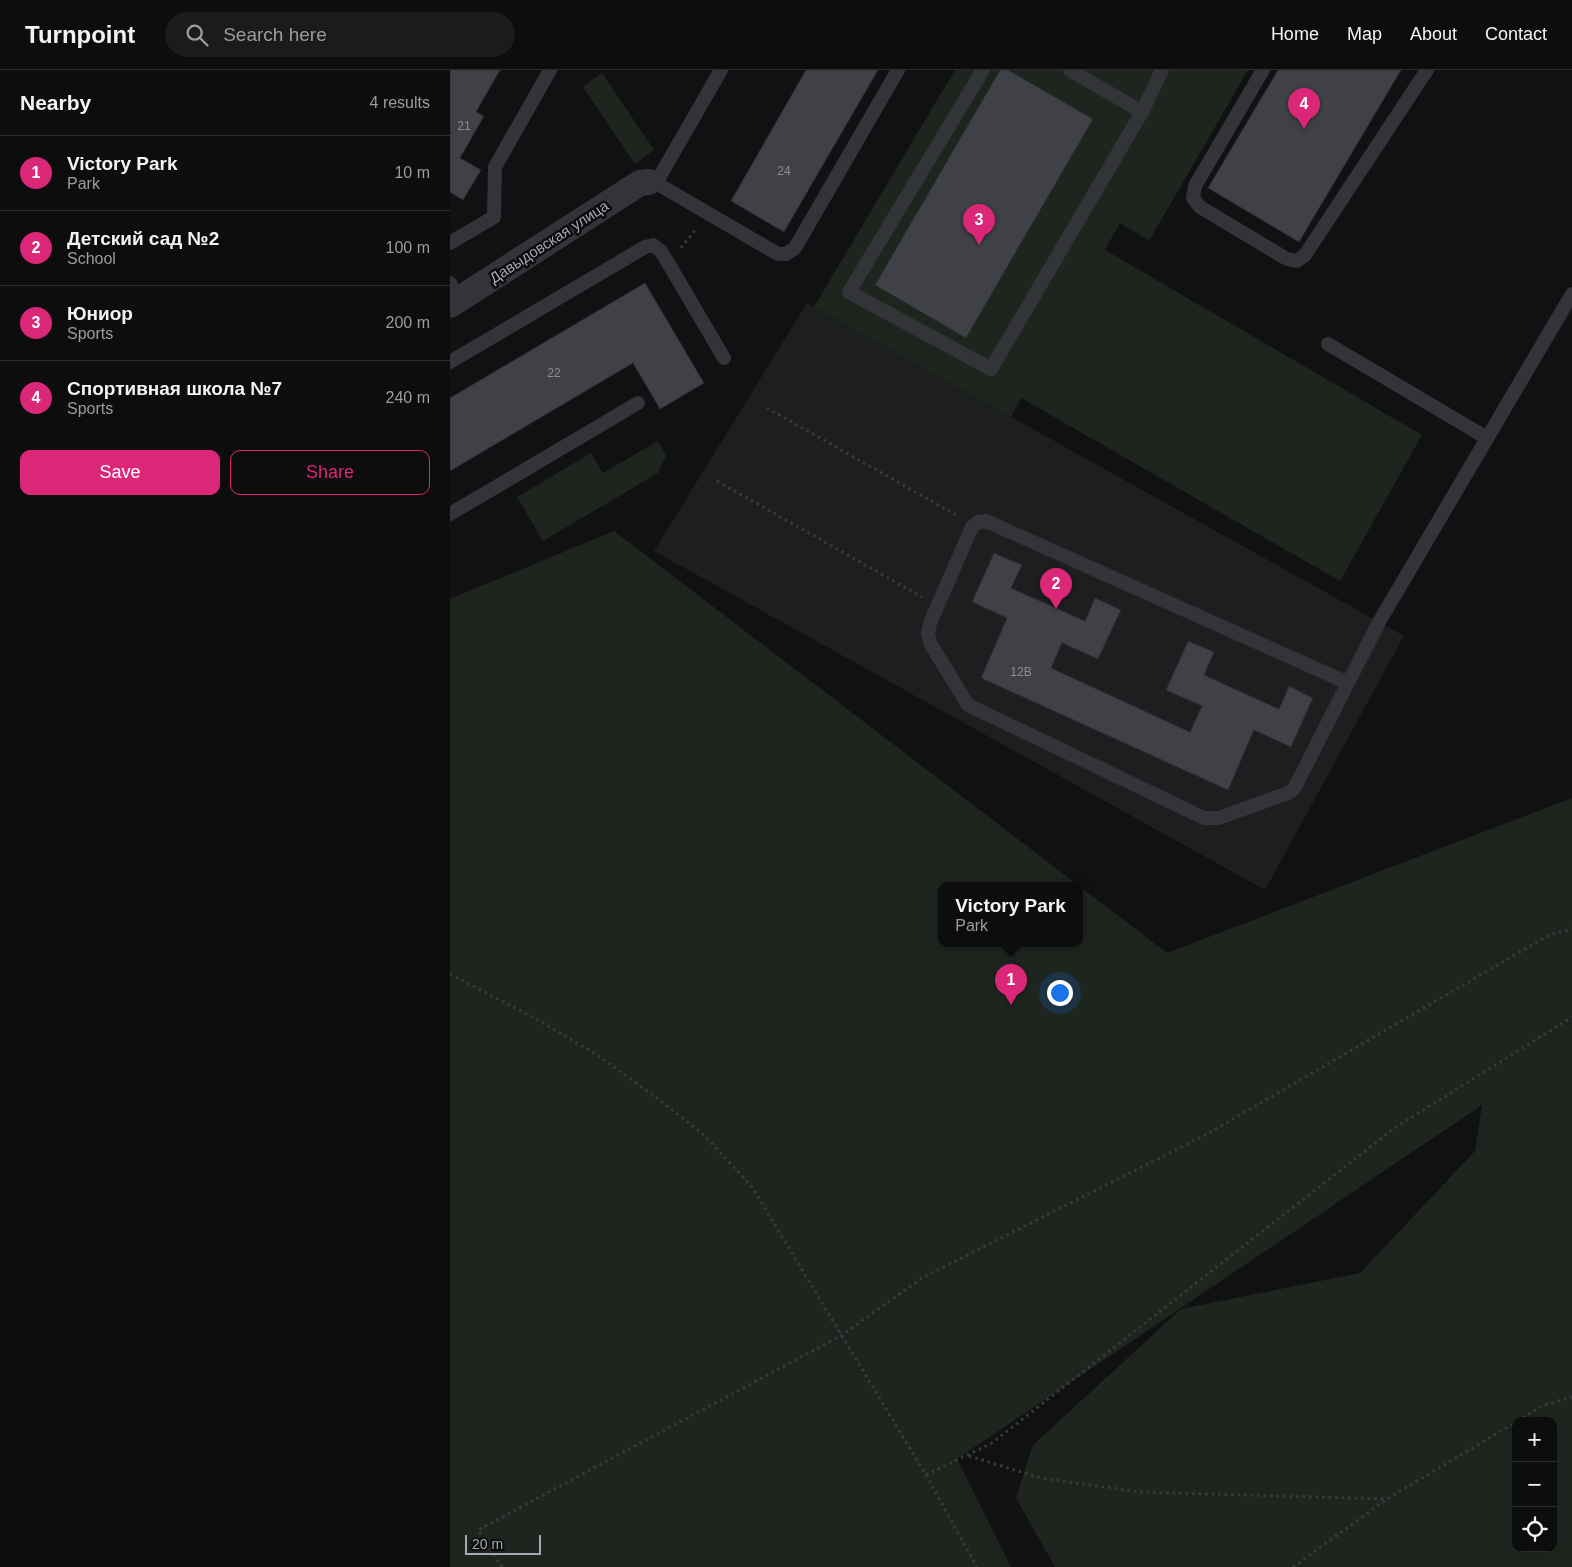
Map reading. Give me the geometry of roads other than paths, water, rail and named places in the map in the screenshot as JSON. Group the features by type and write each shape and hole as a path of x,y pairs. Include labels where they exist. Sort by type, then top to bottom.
{"street":[{"name":"Давыдовская улица","path":"453,296 640,183 652,182"}],"lane":[{"path":"451,241 494,217 495,167 550,70"},
{"path":"721,70 652,182 778,254 786,254 795,248 898,70"},
{"path":"983,70 849,292 992,369 1142,112 1162,70"},
{"path":"1070,70 1142,112"},
{"path":"1263,70 1195,186 1193,198 1200,207 1288,258 1297,261 1306,255 1427,70"},
{"path":"450,362 645,247 653,245 661,251 724,358"},
{"path":"1348,683 986,521 978,522 974,525 930,623 928,633 930,642 962,699 968,706 1204,818 1220,818 1293,790 1348,683 1379,622 1572,294"},
{"path":"1328,344 1487,438"},
{"path":"450,514 638,403"}],"place":[{"name":"Спортивная школа №7","path":"1304,129"},
{"name":"Юниор","path":"979,245"},
{"name":"Детский сад №2","path":"1056,609"},
{"name":"Victory Park","path":"1011,1005"}]}
